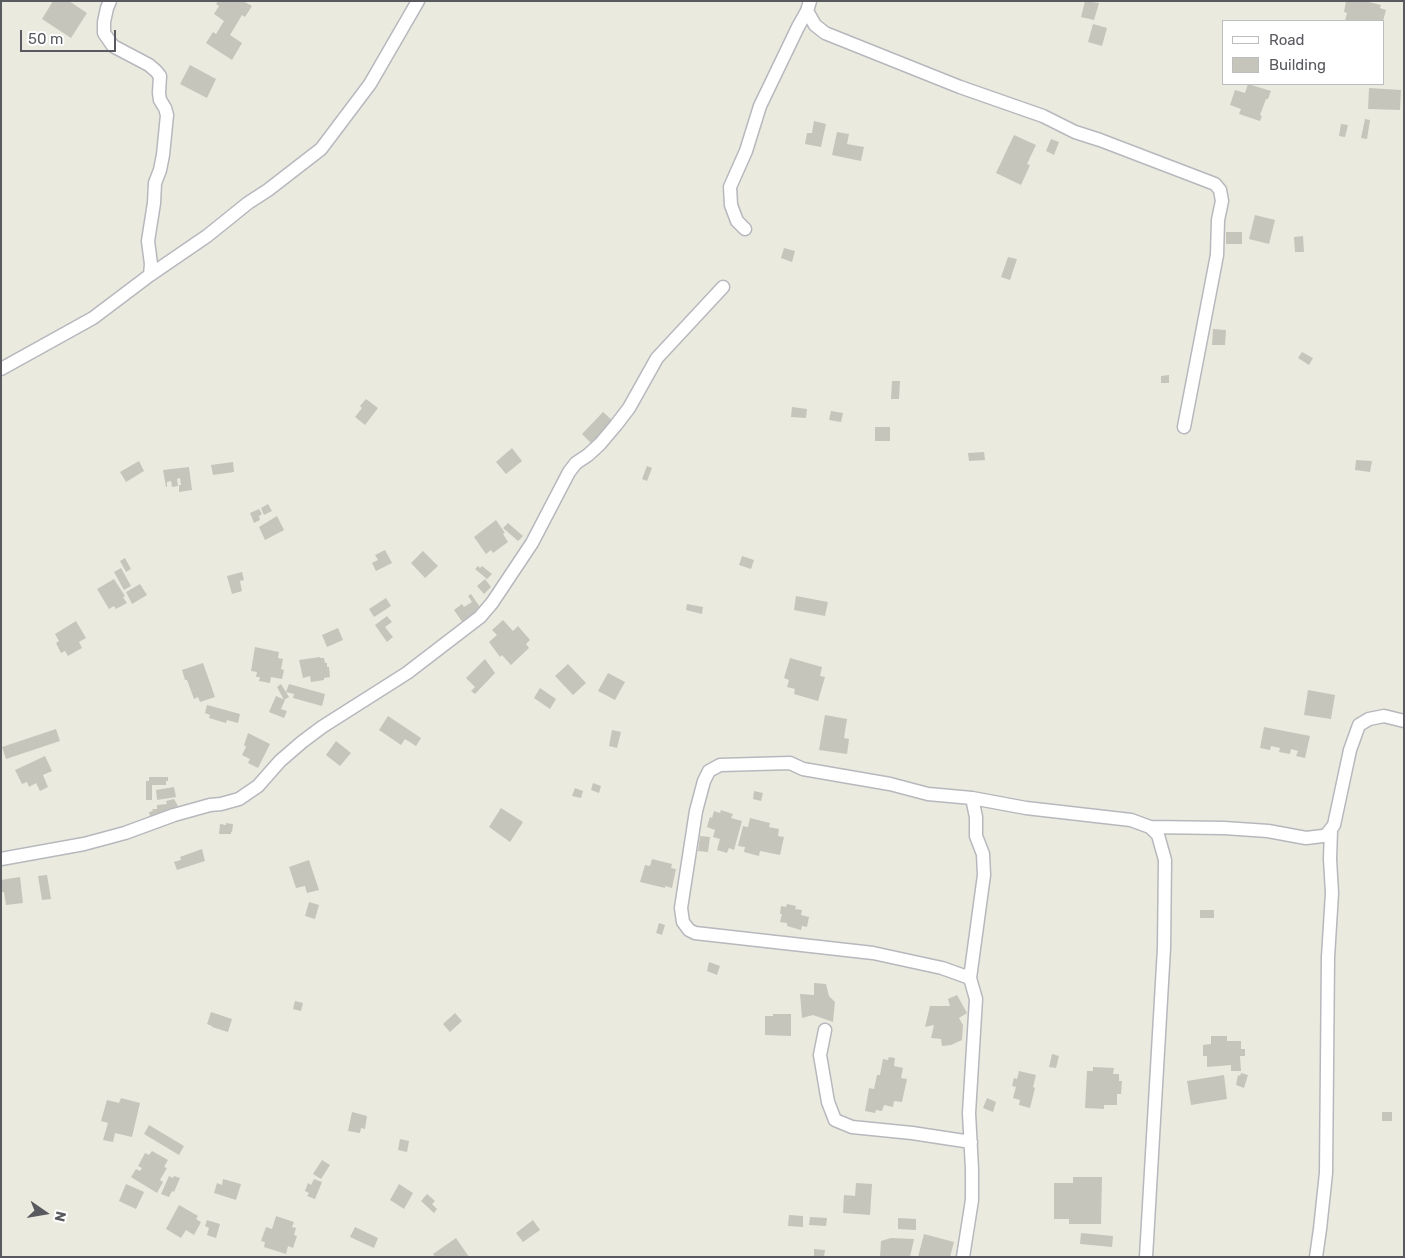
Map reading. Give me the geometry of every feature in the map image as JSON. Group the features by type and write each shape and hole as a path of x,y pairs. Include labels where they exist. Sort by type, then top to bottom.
{"street":[{"path":"110,1 104,22 104,33 113,46 156,71 160,76 160,100 167,115 163,154 155,183 148,241 151,264 150,275"},
{"path":"1,369 92,318 207,236 321,149 370,84 418,1"},
{"path":"745,229 737,221 731,205 730,187 746,151 760,106 809,6"},
{"path":"809,6 815,25 825,33 1043,116 1075,132 1214,184 1220,190 1222,201 1218,220 1217,255 1184,428"},
{"path":"1,859 84,844 125,833 174,815 239,799 258,786 280,761 302,742 322,727 407,673 480,617 492,603 532,543 569,472 576,463 600,444 616,426 630,408 657,358 723,287"},
{"path":"970,978 942,968 873,953 695,933 689,930 684,922 681,908 696,812 704,782 709,772 720,765 790,763 804,769 890,784 928,794 972,798 1026,808 1131,820 1150,827 1259,830 1306,838 1323,836 1334,825 1350,750 1359,725 1369,718 1384,716 1404,722"},
{"path":"963,1257 972,1200 969,1113 976,999 970,978 984,875 983,854 976,836 976,816 972,798"},
{"path":"976,816 992,802"},
{"path":"1146,1257 1163,958 1165,860 1158,835 1150,827"},
{"path":"1316,1257 1326,1173 1328,957 1332,894 1331,830"},
{"path":"825,1030 820,1056 828,1102 835,1120 852,1127 912,1133 971,1142"}],"building":[{"path":"53,1 69,1 87,13 71,38 42,19"},
{"path":"218,1 243,1 252,6 245,17 242,15 230,35 242,43 232,60 206,43 213,32 216,34 224,21 214,14 219,6 216,4"},
{"path":"1085,1 1099,3 1094,20 1081,17"},
{"path":"1346,1 1365,1 1381,5 1380,8 1386,10 1383,20 1345,20 1347,13 1344,12"},
{"path":"1093,24 1107,28 1102,46 1088,42"},
{"path":"190,65 216,79 207,98 180,84"},
{"path":"1248,85 1271,91 1260,115 1262,116 1260,121 1239,114 1241,109 1230,105 1235,90 1245,93"},
{"path":"1369,88 1401,90 1400,110 1368,109"},
{"path":"1365,119 1370,120 1367,139 1361,138"},
{"path":"814,121 826,124 821,147 805,144 807,133 812,133"},
{"path":"1341,124 1348,125 1345,137 1339,136"},
{"path":"837,132 849,134 847,144 864,147 861,161 832,155"},
{"path":"1014,135 1036,145 1027,164 1030,165 1021,185 996,173"},
{"path":"1051,139 1059,142 1054,155 1046,151"},
{"path":"1255,215 1275,220 1269,244 1249,239"},
{"path":"1226,232 1242,232 1242,244 1226,244"},
{"path":"1303,236 1304,252 1295,252 1294,237"},
{"path":"784,248 795,251 792,262 781,258"},
{"path":"1008,257 1017,259 1010,280 1001,277"},
{"path":"1213,329 1226,330 1225,345 1212,345"},
{"path":"1302,352 1313,358 1309,365 1298,358"},
{"path":"1169,375 1169,383 1161,383 1161,376"},
{"path":"892,381 900,381 899,399 891,399"},
{"path":"366,399 378,408 365,425 355,417"},
{"path":"792,407 807,409 806,418 791,417"},
{"path":"831,411 843,413 841,422 829,420"},
{"path":"603,412 613,421 592,444 582,434"},
{"path":"875,427 890,427 890,441 875,441"},
{"path":"512,448 522,461 506,474 496,462"},
{"path":"984,452 985,460 969,461 968,453"},
{"path":"1356,460 1372,461 1370,472 1355,470"},
{"path":"139,461 144,471 126,482 120,472"},
{"path":"233,462 234,472 213,475 211,465"},
{"path":"647,466 652,468 647,481 642,479"},
{"path":"189,467 192,490 179,492 180,478 177,479 178,486 172,487 171,481 167,482 166,487 163,470"},
{"path":"268,504 272,511 264,515 261,508"},
{"path":"259,509 262,514 259,516 260,520 254,523 250,513"},
{"path":"277,516 284,530 265,540 259,527"},
{"path":"496,520 505,533 503,534 508,542 493,553 491,550 486,554 474,537"},
{"path":"508,523 523,536 518,541 503,528"},
{"path":"385,550 392,563 376,571 372,563 378,560 375,555"},
{"path":"423,551 438,566 425,578 411,563"},
{"path":"742,556 754,560 751,569 739,565"},
{"path":"125,558 131,569 126,572 120,561"},
{"path":"478,566 480,568 482,566 492,574 487,579 475,569"},
{"path":"121,568 131,586 124,590 114,572"},
{"path":"242,572 244,580 240,581 242,591 232,594 227,576"},
{"path":"114,579 125,596 123,597 127,603 116,609 114,606 109,609 97,589"},
{"path":"485,579 491,587 484,594 477,586"},
{"path":"140,584 147,595 132,604 126,592"},
{"path":"471,594 482,610 463,623 454,610 462,604 464,607 472,602 468,596"},
{"path":"796,596 828,602 825,616 794,610"},
{"path":"386,598 391,606 374,617 369,609"},
{"path":"687,604 703,607 702,614 686,610"},
{"path":"387,616 392,622 385,627 393,637 387,642 375,625"},
{"path":"503,620 513,631 518,626 530,640 526,644 529,648 511,665 502,655 500,657 489,642 497,635 492,630"},
{"path":"76,621 86,638 79,642 82,648 68,656 65,651 61,653 56,643 59,641 55,634"},
{"path":"338,628 343,640 327,647 322,635"},
{"path":"255,647 279,652 278,658 283,659 281,669 284,670 282,679 271,677 270,683 259,681 260,677 256,677 257,672 251,671"},
{"path":"324,658 327,667 329,667 330,677 311,682 310,676 303,678 299,660"},
{"path":"790,658 822,667 820,676 825,677 818,701 794,694 795,689 787,687 789,680 784,678"},
{"path":"485,659 495,673 475,694 471,691 475,687 466,678"},
{"path":"203,663 215,697 200,702 198,697 194,699 182,670"},
{"path":"568,664 586,683 573,695 555,676"},
{"path":"608,673 625,682 615,700 598,691"},
{"path":"281,684 289,697 284,700 277,687"},
{"path":"289,684 325,694 322,706 293,698 294,694 286,692"},
{"path":"540,688 556,699 550,709 534,698"},
{"path":"1308,690 1335,695 1331,719 1304,715"},
{"path":"276,696 285,700 281,709 287,711 284,718 269,712"},
{"path":"207,705 240,714 238,723 227,720 226,723 209,718 210,715 205,713"},
{"path":"825,715 847,719 844,738 849,739 847,754 819,750"},
{"path":"388,716 421,738 416,746 405,739 401,745 379,730"},
{"path":"1264,727 1310,736 1305,758 1296,756 1298,751 1291,749 1290,754 1279,752 1280,748 1271,746 1270,750 1260,748"},
{"path":"56,729 60,741 6,759 2,747"},
{"path":"612,730 621,732 617,748 609,746"},
{"path":"248,733 270,744 258,768 248,763 250,759 242,755 246,747 244,745"},
{"path":"336,741 351,753 340,766 326,755"},
{"path":"45,756 52,771 43,775 48,787 40,791 36,783 29,787 27,782 22,784 15,770"},
{"path":"149,777 168,777 168,781 166,781 166,785 152,785 152,800 146,800 146,781 149,781"},
{"path":"593,783 601,786 599,793 591,790"},
{"path":"174,787 176,797 157,800 156,790"},
{"path":"575,788 583,791 581,798 572,796"},
{"path":"754,791 763,793 761,801 753,799"},
{"path":"174,799 178,806 159,816 150,817 149,812 153,811 152,809 157,809 157,805 167,804 166,801"},
{"path":"501,808 523,822 510,842 489,827"},
{"path":"721,810 733,814 731,818 742,821 734,850 729,848 727,853 717,850 720,839 713,837 715,830 707,827 714,811 720,813"},
{"path":"750,818 770,823 769,827 779,829 778,836 784,837 780,855 760,851 759,856 744,852 745,847 738,846 743,826 748,827"},
{"path":"226,823 233,824 231,834 219,834 220,824 226,825"},
{"path":"700,836 710,837 708,852 698,851"},
{"path":"202,849 205,861 177,870 174,862 181,860 180,857"},
{"path":"652,859 672,864 671,868 676,869 672,888 640,882 645,865 650,866"},
{"path":"309,860 319,890 307,893 305,886 296,888 289,867"},
{"path":"47,875 51,899 42,900 38,876"},
{"path":"20,877 23,903 6,905 4,892 1,892 1,880"},
{"path":"309,902 319,905 315,919 305,916"},
{"path":"787,904 796,906 795,909 802,910 801,915 809,917 807,927 802,926 801,930 787,926 787,923 780,922 781,906 786,907"},
{"path":"1200,910 1214,910 1214,918 1200,918"},
{"path":"659,923 665,925 662,935 656,933"},
{"path":"709,962 720,966 717,975 707,971"},
{"path":"814,983 826,984 829,996 835,1002 833,1022 813,1015 802,1018 800,994 814,995"},
{"path":"957,995 967,1013 959,1018 963,1025 962,1040 951,1045 942,1046 941,1039 931,1038 934,1025 925,1027 930,1006 950,1006 948,999"},
{"path":"295,1001 303,1003 301,1011 293,1009"},
{"path":"211,1012 232,1019 228,1032 207,1024"},
{"path":"455,1013 462,1021 450,1032 443,1024"},
{"path":"773,1014 791,1014 791,1036 765,1035 765,1016 773,1016"},
{"path":"1211,1036 1227,1036 1227,1041 1241,1041 1241,1049 1245,1049 1245,1056 1240,1056 1241,1071 1231,1071 1231,1065 1207,1067 1207,1056 1203,1056 1203,1045 1211,1044"},
{"path":"1052,1054 1059,1056 1056,1068 1049,1067"},
{"path":"889,1057 895,1058 894,1066 903,1068 901,1078 907,1079 902,1102 894,1101 893,1107 884,1105 882,1111 876,1110 875,1113 865,1111 869,1088 874,1089 877,1075 880,1075 883,1059 888,1060"},
{"path":"1093,1067 1114,1068 1113,1074 1119,1074 1119,1081 1122,1081 1121,1094 1117,1094 1117,1105 1104,1105 1104,1109 1085,1108 1087,1071 1093,1071"},
{"path":"1019,1071 1036,1075 1030,1108 1019,1105 1020,1100 1013,1098 1016,1087 1012,1086 1014,1078 1017,1079"},
{"path":"1241,1073 1248,1075 1244,1088 1236,1085 1238,1075 1240,1076"},
{"path":"1224,1075 1227,1099 1191,1105 1187,1081"},
{"path":"121,1098 140,1103 132,1137 115,1133 113,1142 103,1140 108,1123 101,1121 107,1100 119,1103"},
{"path":"987,1098 996,1102 993,1112 983,1108"},
{"path":"352,1112 367,1116 365,1129 361,1128 360,1133 348,1131"},
{"path":"1382,1112 1392,1112 1392,1121 1382,1121"},
{"path":"149,1125 184,1146 179,1155 144,1134"},
{"path":"400,1139 409,1141 407,1152 398,1150"},
{"path":"152,1151 168,1160 164,1167 167,1168 160,1180 163,1182 157,1193 131,1177 136,1169 140,1171 142,1168 138,1166 145,1153 149,1155"},
{"path":"322,1160 330,1165 321,1179 313,1174"},
{"path":"169,1176 180,1178 174,1192 172,1191 169,1197 161,1194"},
{"path":"1073,1177 1102,1177 1101,1224 1069,1224 1069,1219 1054,1219 1054,1183 1073,1183"},
{"path":"223,1179 241,1184 236,1200 214,1193 217,1183 222,1185"},
{"path":"314,1179 322,1182 315,1199 307,1196 309,1193 305,1191 308,1183 311,1185"},
{"path":"856,1183 872,1184 870,1215 843,1213 844,1195 855,1196"},
{"path":"126,1184 144,1192 136,1209 119,1201"},
{"path":"399,1184 413,1193 404,1209 390,1200"},
{"path":"427,1194 435,1201 432,1204 437,1209 434,1213 421,1201"},
{"path":"179,1205 198,1216 196,1219 201,1222 194,1235 186,1230 181,1238 166,1229"},
{"path":"789,1215 803,1216 803,1227 788,1226"},
{"path":"276,1216 294,1222 292,1227 296,1228 294,1235 297,1236 293,1248 288,1246 286,1254 264,1247 265,1242 261,1241 266,1227 272,1229"},
{"path":"810,1217 827,1218 826,1226 809,1225"},
{"path":"898,1218 916,1219 916,1230 898,1229"},
{"path":"207,1220 220,1224 216,1238 207,1235 209,1228 205,1226"},
{"path":"533,1220 540,1230 523,1242 516,1233"},
{"path":"355,1227 378,1238 374,1248 350,1237"},
{"path":"1081,1233 1113,1236 1112,1247 1080,1244"},
{"path":"924,1234 954,1242 950,1257 918,1257"},
{"path":"456,1238 469,1257 435,1257 433,1254"},
{"path":"891,1238 914,1239 910,1257 880,1257 881,1241"},
{"path":"814,1249 825,1250 824,1257 814,1256"}]}
